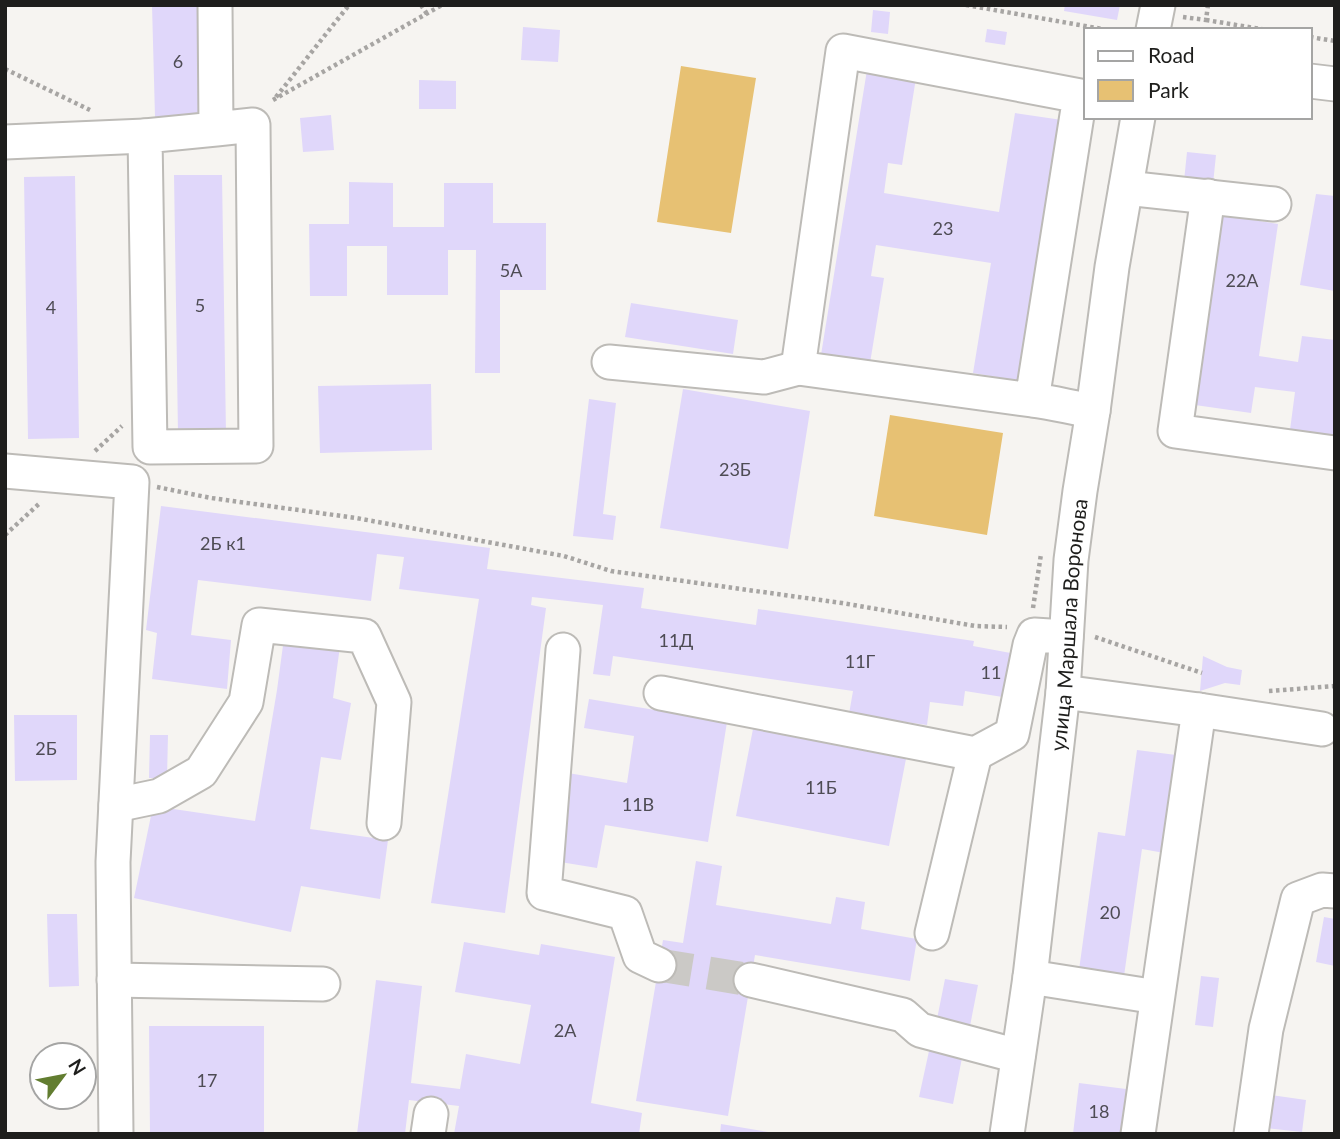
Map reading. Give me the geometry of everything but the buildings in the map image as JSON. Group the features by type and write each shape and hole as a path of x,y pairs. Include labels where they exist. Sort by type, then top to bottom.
{"street":[{"path":"215,5 216,129"},
{"path":"798,368 843,51 1080,96 1032,400"},
{"path":"1312,80 1335,84"},
{"path":"5,142 145,136 216,129 263,113 256,446 150,447 145,136"},
{"name":"улица Маршала Воронова","path":"1007,1134 1030,978 1063,692 1071,560 1112,267 1138,119"},
{"path":"1126,188 1274,204"},
{"path":"1208,196 1175,431 1335,453"},
{"path":"609,362 764,377 798,368 1093,411"},
{"path":"5,471 132,482 113,862 116,1134"},
{"path":"116,805 159,796 201,772 246,702 259,625 364,636 394,702 384,822"},
{"path":"661,693 975,754 1012,734 1034,635 1067,632"},
{"path":"563,650 544,893 625,913 640,956 659,965"},
{"path":"1063,692 1322,729"},
{"path":"1138,1134 1199,710"},
{"path":"932,933 975,754"},
{"path":"1251,1134 1266,1029 1298,899 1322,890 1335,891"},
{"path":"1030,978 1157,997"},
{"path":"114,980 323,984"},
{"path":"751,980 903,1015 920,1030 1018,1056"}],"path":[{"path":"263,113 349,5"},
{"path":"421,5 427,14"},
{"path":"263,113 442,5"},
{"path":"966,5 1097,28"},
{"path":"1206,20 1209,5"},
{"path":"1161,17 1206,20 1254,28"},
{"path":"1312,37 1335,41"},
{"path":"5,69 98,114"},
{"path":"132,482 211,498 356,518 565,556 611,571 842,603 975,626 1018,625"},
{"path":"1067,632 1202,673"}],"green space":[{"path":"681,66 756,78 731,233 657,222"},
{"path":"890,415 1003,433 987,535 874,516"}],"tunnel":[{"path":"659,965 751,980"}]}
